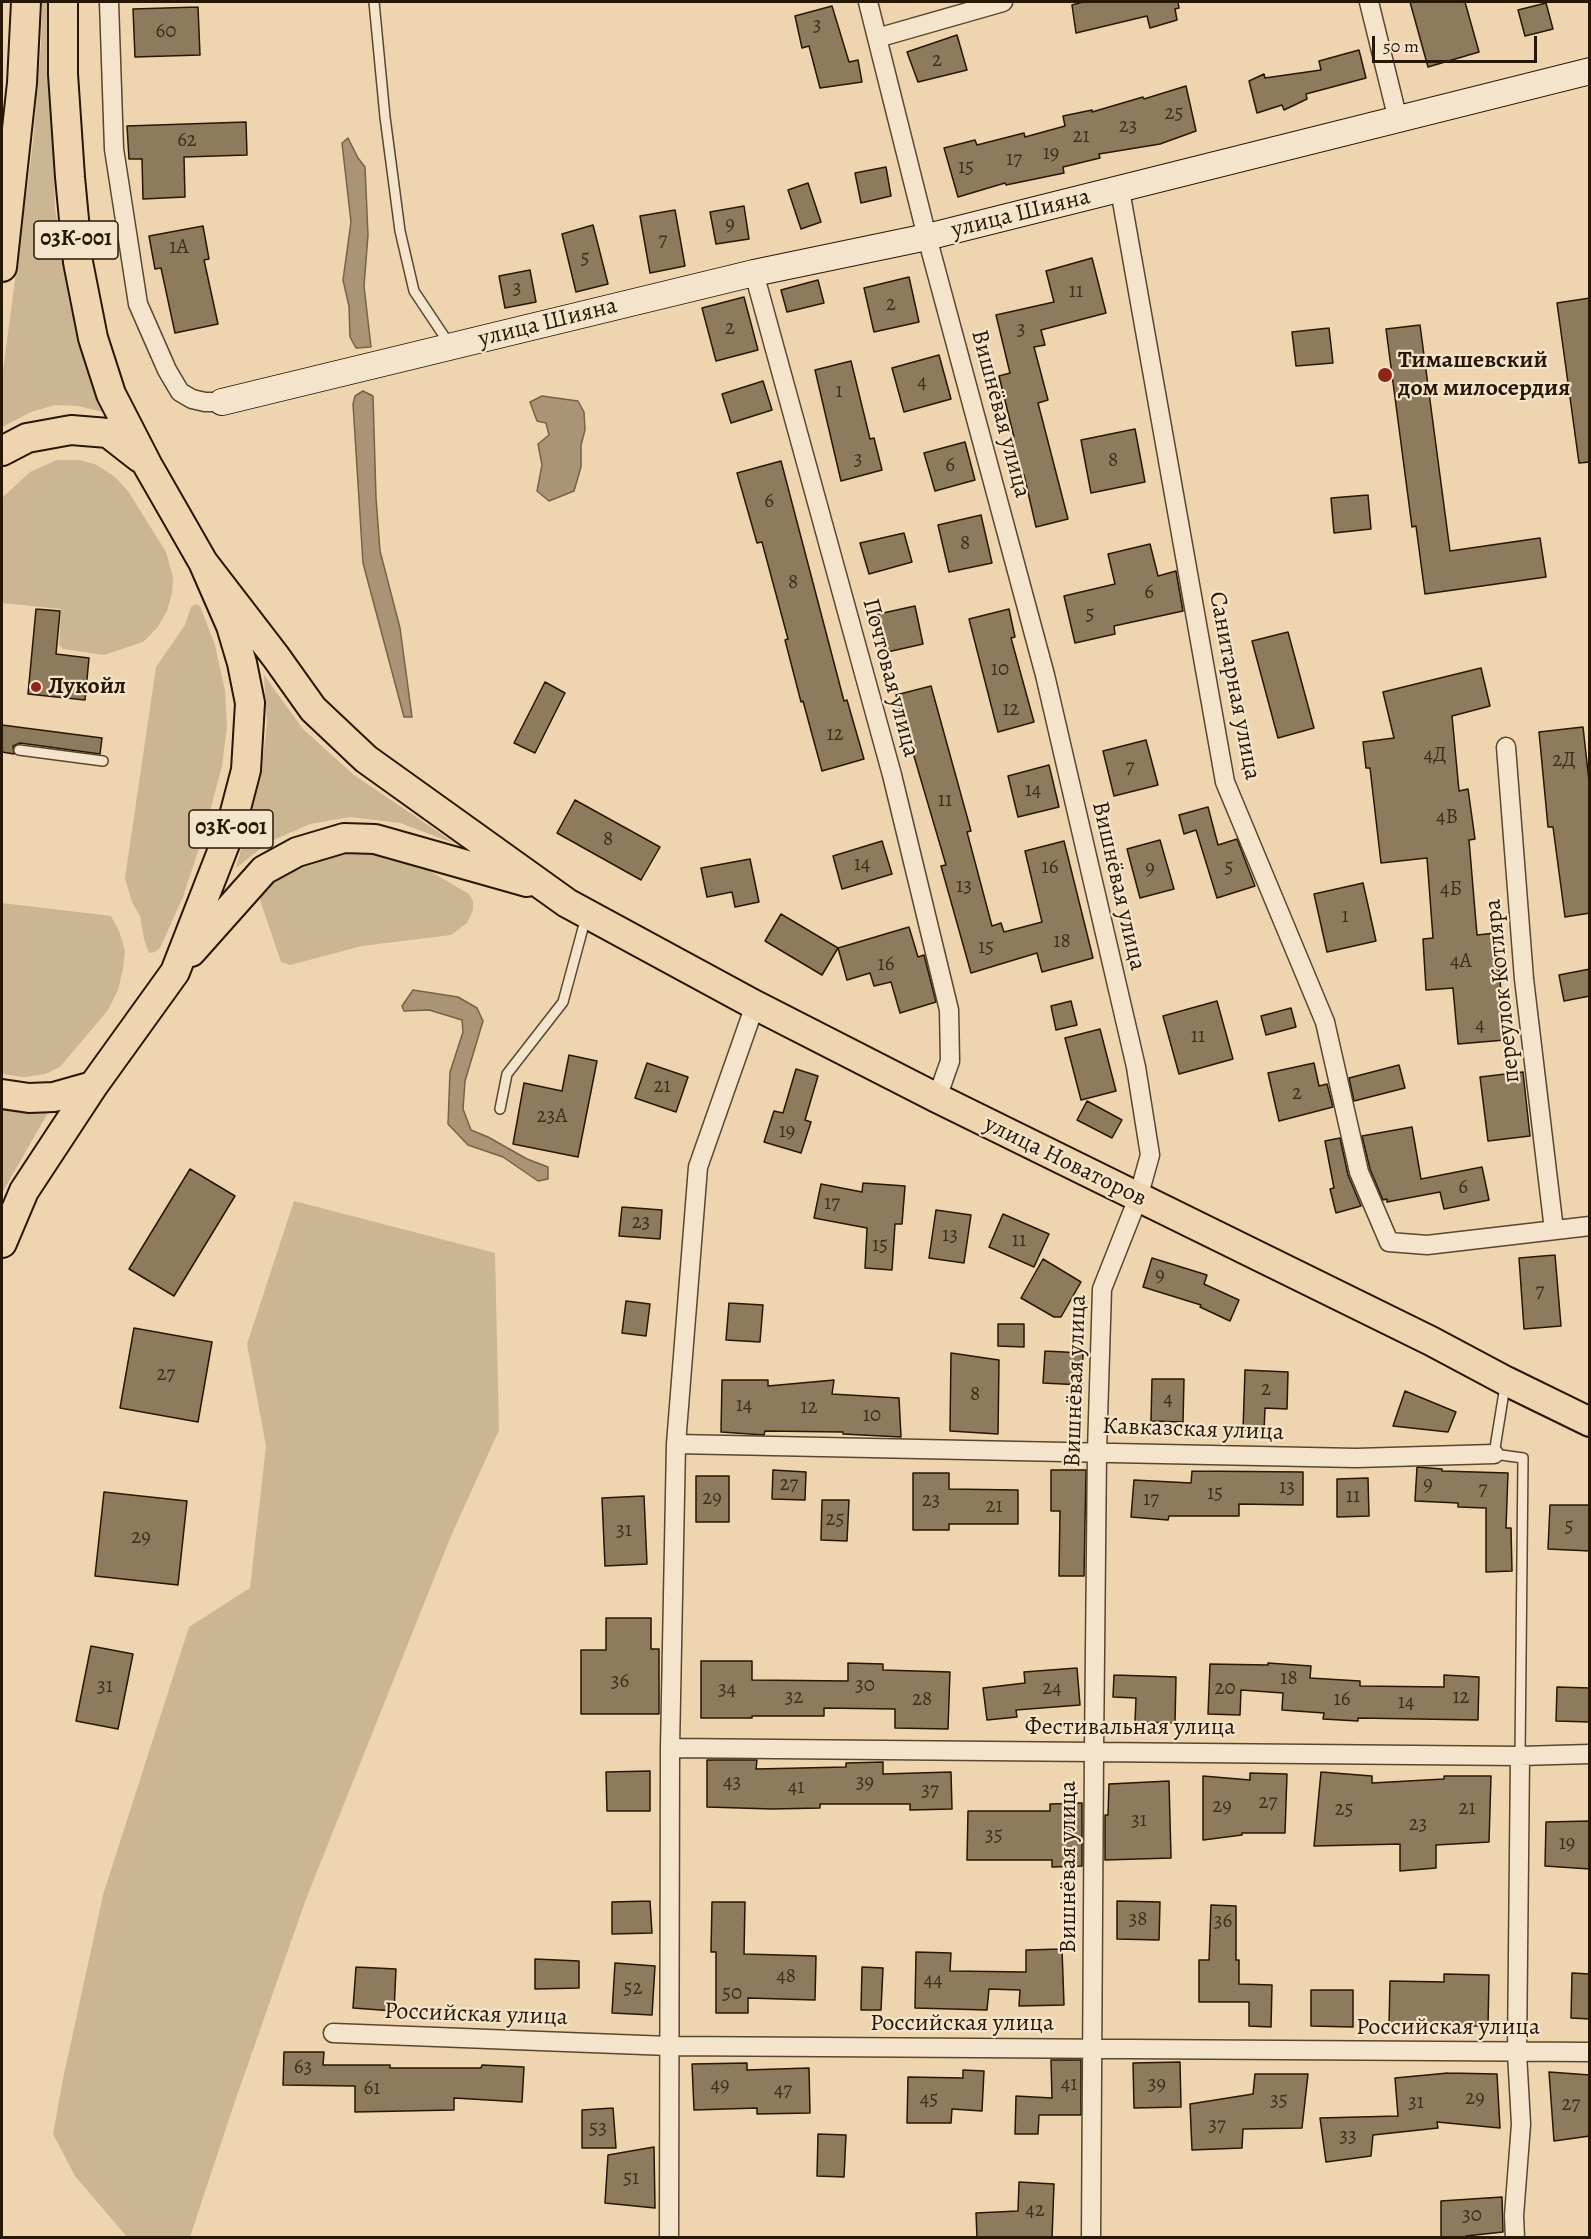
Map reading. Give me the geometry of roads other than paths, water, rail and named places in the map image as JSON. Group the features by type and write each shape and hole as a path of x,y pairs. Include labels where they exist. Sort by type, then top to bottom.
{"main road":[{"name":"03К-001","path":"2,267 22,83 26,2"},
{"name":"03К-001","path":"2,1242 24,1191 93,1086 174,972 216,872 230,831 246,770 250,704 242,663 231,626 203,562 148,466 111,394 93,338 78,262 69,165 63,74 63,2"},
{"name":"03К-001","path":"2,451 27,438 71,430 108,433 148,466"},
{"name":"улица Новаторов","path":"203,562 313,709 366,759 587,915 755,1005 937,1098 1431,1341 1590,1422"},
{"path":"174,972 264,870 297,852 344,838 375,838 548,888"},
{"path":"2,1094 29,1098 54,1097 93,1086"}],"street":[{"path":"109,2 114,149 138,304 167,370 180,392 192,399 204,402 222,402"},
{"name":"Вишнёвая улица","path":"868,2 927,237 1045,675 1136,1067 1150,1155 1138,1198 1102,1289 1097,1451 1091,2238"},
{"path":"877,38 1003,2"},
{"path":"1369,2 1398,120"},
{"name":"улица Шияна","path":"222,402 754,273 927,237 1590,71"},
{"name":"Санитарная улица","path":"1120,190 1225,782 1325,1022 1359,1172 1389,1242 1427,1245 1554,1230"},
{"name":"Почтовая улица","path":"754,273 892,776 949,1010 950,1061 937,1098"},
{"name":"переулок Котляра","path":"1506,747 1524,979 1554,1230"},
{"path":"669,2238 670,1748 675,1444 698,1167 755,1005"},
{"path":"1554,1230 1590,1226"},
{"name":"Кавказская улица","path":"675,1444 1356,1458 1494,1455"},
{"name":"Фестивальная улица","path":"670,1748 1520,1756 1590,1754"},
{"path":"1515,2238 1514,2216 1521,2124 1517,2053 1520,1756"},
{"name":"Российская улица","path":"333,2033 669,2046 1590,2052"}],"lane":[{"path":"374,2 385,117 400,231 414,291 451,347"},
{"path":"19,750 104,761"},
{"path":"500,1109 507,1074 563,1002 587,915"},
{"path":"1506,1381 1494,1455 1522,1458 1520,1756"}],"place":[{"name":"Тимашевский дом милосердия","path":"1385,375"},
{"name":"Лукойл","path":"36,687"}]}
